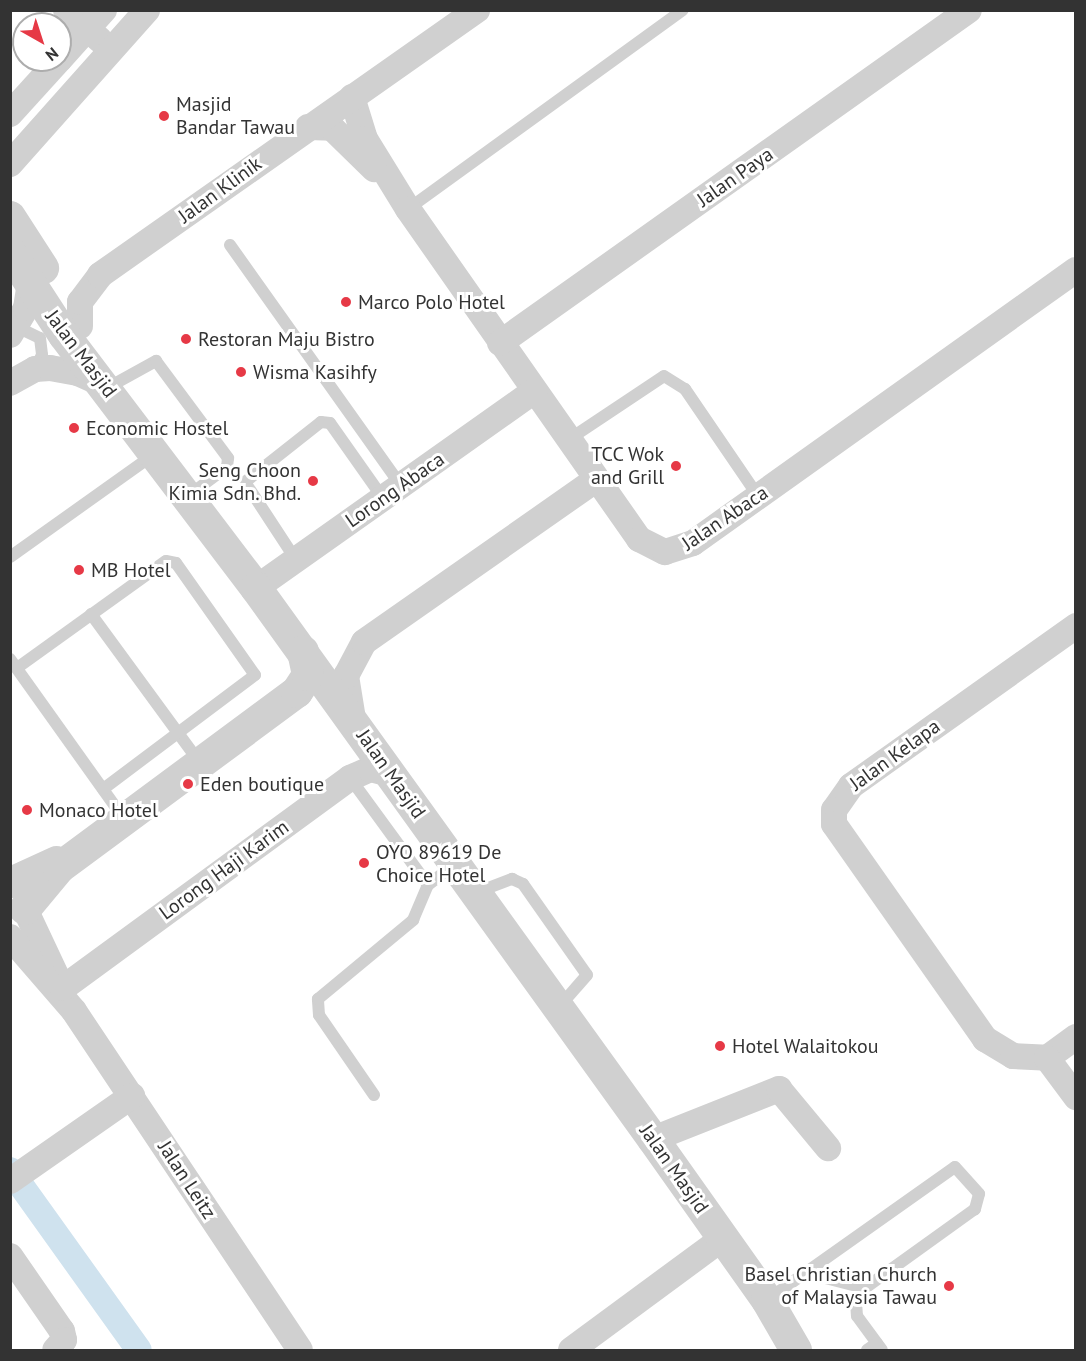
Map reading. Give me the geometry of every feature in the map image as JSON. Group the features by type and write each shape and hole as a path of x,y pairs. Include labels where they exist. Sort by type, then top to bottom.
{"street":[{"path":"66,10 95,20 112,50"},
{"path":"10,164 147,10"},
{"name":"Jalan Klinik","path":"80,326 80,302 100,275 477,10"},
{"name":"Jalan Paya","path":"501,343 969,10"},
{"path":"72,45 95,20"},
{"path":"10,114 47,72"},
{"path":"352,97 365,139 388,181"},
{"path":"308,127 332,128 388,181"},
{"name":"Jalan Abaca","path":"388,181 595,480 639,539 665,552 693,543 1076,270"},
{"path":"10,217 80,326 108,383"},
{"name":"Jalan Masjid","path":"10,252 30,282 108,383 127,413 303,652 653,1139 767,1300 796,1350"},
{"path":"14,331 30,282"},
{"path":"10,383 35,369 78,372 108,383"},
{"name":"Lorong Abaca","path":"256,588 534,392"},
{"path":"354,723 346,676 364,642 595,480"},
{"name":"Jalan Kelapa","path":"1047,1058 998,1050 922,957 838,835 834,817 838,800 1076,626"},
{"path":"74,1011 15,900 297,692 308,675 303,652"},
{"name":"Lorong Haji Karim","path":"63,988 350,778 370,769 390,774"},
{"path":"10,937 74,1011"},
{"name":"Jalan Leitz","path":"74,1011 300,1350"},
{"path":"1076,1037 1047,1058 1076,1097"},
{"path":"653,1139 779,1089 828,1148"},
{"path":"17,1176 132,1096"},
{"path":"571,1350 723,1238"},
{"path":"10,1257 60,1345"},
{"name":"Jalan Masjid","path":"767,1300 813,1350"}],"lane":[{"path":"408,209 683,10"},
{"path":"230,245 392,492"},
{"path":"14,331 40,338 42,356 35,369"},
{"path":"108,383 148,360 156,361 228,458 227,467 188,496"},
{"path":"568,440 664,376 685,389 758,496"},
{"path":"296,560 245,482 321,422 330,423 392,492"},
{"path":"10,557 156,453"},
{"path":"103,789 255,675 177,563 166,561 91,614 14,664 124,819"},
{"path":"91,614 200,763"},
{"path":"350,778 428,885"},
{"path":"375,1095 316,1004 413,920 428,885 455,864"},
{"path":"475,893 519,879 578,959 585,981 558,1008"},
{"path":"767,1300 947,1170 962,1171 979,1194 975,1209 865,1288 856,1309 875,1348"},
{"path":"806,1273 865,1288"}],"waterway":[{"path":"10,1170 139,1350"}],"place":[{"name":"Masjid Bandar Tawau","path":"164,116"},
{"name":"Marco Polo Hotel","path":"346,302"},
{"name":"Restoran Maju Bistro","path":"186,339"},
{"name":"Wisma Kasihfy","path":"241,372"},
{"name":"Economic Hostel","path":"74,428"},
{"name":"TCC Wok and Grill","path":"676,466"},
{"name":"Seng Choon Kimia Sdn. Bhd.","path":"313,481"},
{"name":"MB Hotel","path":"79,570"},
{"name":"Eden boutique","path":"188,784"},
{"name":"Monaco Hotel","path":"27,810"},
{"name":"OYO 89619 De Choice Hotel","path":"364,863"},
{"name":"Hotel Walaitokou","path":"720,1046"},
{"name":"Basel Christian Church of Malaysia Tawau","path":"949,1286"}]}
